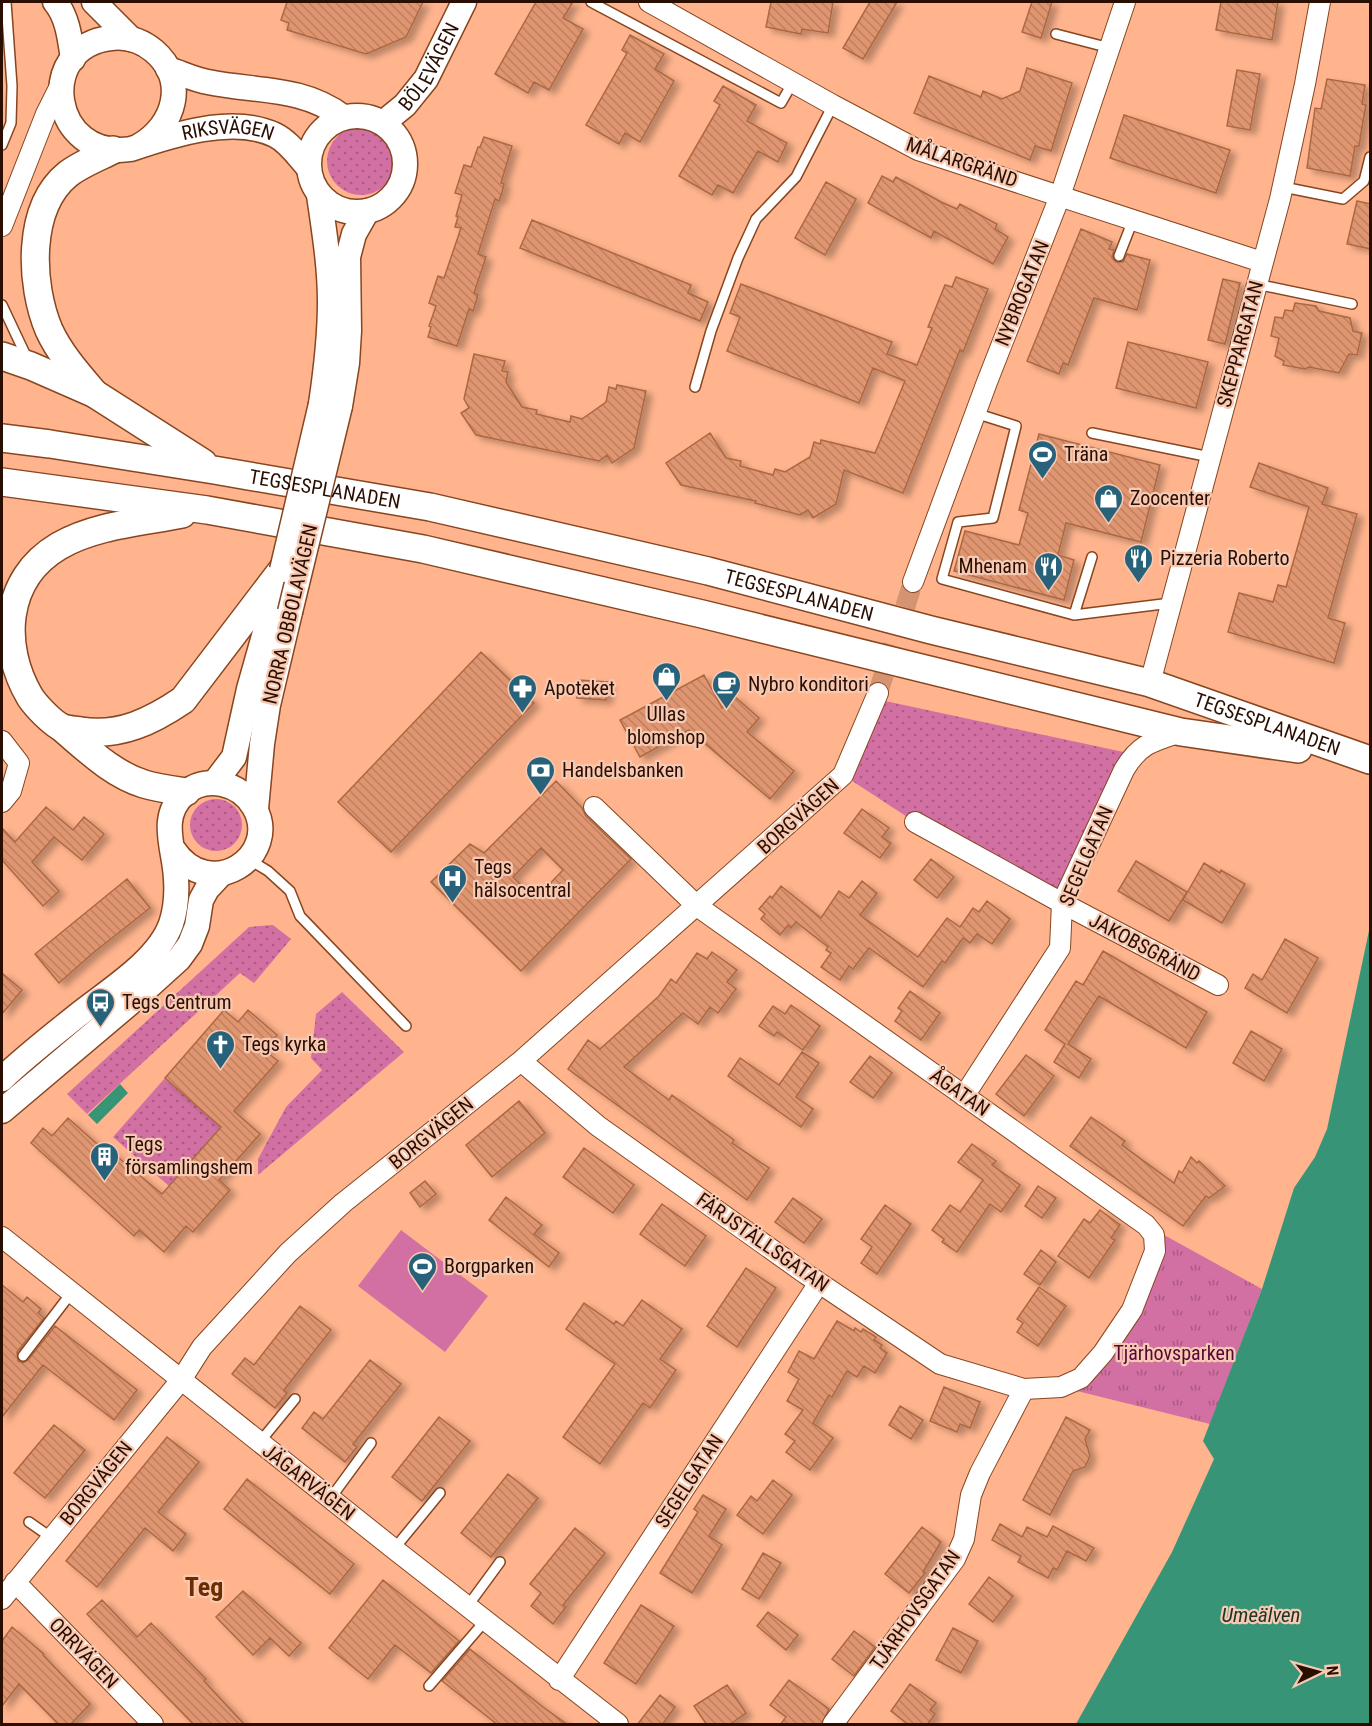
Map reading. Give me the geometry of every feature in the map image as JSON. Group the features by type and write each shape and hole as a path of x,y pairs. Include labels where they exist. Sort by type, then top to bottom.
{"main road":[{"path":"95,394 71,365 49,330 35,280 35,251 40,222 47,201 56,186 69,173 126,148"},
{"path":"2,356 95,394 214,470"},
{"name":"TEGSESPLANADEN","path":"2,438 214,470 430,507 708,571 931,630 1150,683 1363,758"},
{"name":"TEGSESPLANADEN","path":"2,482 207,510 423,549 702,614 1181,732 1363,758"},
{"path":"186,792 142,783 103,762 35,704 24,689 15,669 8,622 13,602 12,582 56,548 76,537 95,531 207,510"},
{"path":"62,728 89,732 112,732 140,725 183,700 272,609 282,570"}],"street":[{"path":"55,2 64,18 68,69 62,102 64,113 72,127 83,139 97,146 126,148"},
{"path":"94,2 131,39"},
{"name":"BÖLEVÄGEN","path":"383,123 405,105 426,79 464,2"},
{"name":"MÅLARGRÄND","path":"649,2 832,105 918,150 1262,262"},
{"name":"NYBROGATAN","path":"913,582 975,413 1060,196 1125,2"},
{"name":"SKEPPARGATAN","path":"1150,683 1283,187 1320,2"},
{"path":"2,226 46,114 68,69 89,45 99,40 120,37 131,39 157,53 168,69 206,82 300,95 327,105 343,117"},
{"name":"RIKSVÄGEN","path":"126,148 158,133 170,114 174,91 168,69"},
{"name":"BÖLEVÄGEN","path":"343,117 364,116 383,123 394,132 405,158 400,186 392,197 380,206 367,211"},
{"path":"343,117 331,122 317,136 309,154 308,167 314,186 327,202 346,211 367,211"},
{"name":"RIKSVÄGEN","path":"126,148 192,130 224,127 258,129 276,135 289,145 308,167"},
{"name":"NORRA OBBOLAVÄGEN","path":"215,783 234,757 249,689 330,405 327,363 330,301 328,258 319,195"},
{"name":"NORRA OBBOLAVÄGEN","path":"282,570 330,405 347,363 350,331 348,257 354,234 367,211"},
{"name":"NORRA OBBOLAVÄGEN","path":"248,859 256,848 259,835 260,821 256,809 268,705 272,609"},
{"name":"BORGVÄGEN","path":"2,1599 181,1380 202,1347 288,1253 343,1203 521,1061 843,775 878,693"},
{"name":"SEGELGATAN","path":"964,1095 1060,948 1062,903 1133,754 1142,747 1181,732"},
{"path":"2,741 19,763 11,791 2,802"},
{"path":"2,1079 29,1054 141,965 160,945 170,927 175,910 176,878 168,824 177,801 186,792 205,783 228,784 249,798 256,809"},
{"name":"ÅGATAN","path":"594,807 697,906 1146,1225 1154,1235 1155,1251 1132,1310 1103,1353 1081,1378 1061,1387 1024,1389"},
{"name":"JAKOBSGRÄND","path":"915,822 1218,985"},
{"path":"173,849 179,858 198,871 220,874 236,869 248,859"},
{"path":"2,1112 138,997 179,959 190,944 197,926 201,900 220,874"},
{"name":"FÄRJSTÄLLSGATAN","path":"521,1061 598,1126 819,1283 940,1364 1024,1389"},
{"name":"JÄGARVÄGEN","path":"2,1237 258,1444 618,1725"},
{"name":"SEGELGATAN","path":"559,1680 819,1283"},
{"name":"TJÄRHOVSGATAN","path":"833,1725 955,1559 964,1539 971,1495 1024,1389"},
{"name":"ORRVÄGEN","path":"15,1582 153,1725"}],"lane":[{"path":"2,145 11,123 12,86 6,2"},
{"path":"591,2 781,103 793,82"},
{"path":"1056,34 1110,48"},
{"path":"695,387 711,331 738,258 756,219 796,177 832,105"},
{"path":"1283,187 1343,199 1364,181 1371,157"},
{"path":"1119,256 1133,220"},
{"path":"1256,284 1352,304"},
{"path":"2,305 31,366"},
{"path":"975,413 1016,426 993,518 958,522 942,579 1074,615 1171,603"},
{"path":"1092,433 1210,457"},
{"path":"1074,615 1092,557"},
{"path":"248,859 268,871 290,891 300,916 406,1026"},
{"path":"23,1356 72,1292"},
{"path":"258,1444 295,1399"},
{"path":"330,1499 371,1443"},
{"path":"394,1549 440,1493"},
{"path":"29,1522 52,1538"},
{"path":"467,1607 500,1562"},
{"path":"429,1686 485,1621"}],"green space":[{"path":"361,127 374,130 385,137 392,148 395,161 392,174 385,185 374,192 361,195 348,192 337,185 330,174 327,161 330,148 337,137 348,130"},
{"path":"876,699 1133,754 1062,903 915,822 843,775"},
{"path":"211,799 221,799 235,806 242,825 235,844 221,851 211,851 201,847 194,840 190,830 190,820 194,810 201,803"},
{"path":"273,925 291,939 254,983 240,973 87,1114 67,1094 249,927"},
{"path":"342,992 404,1052 258,1175 258,1159 286,1107 322,1070 311,1058 316,1014"},
{"path":"165,1078 221,1127 169,1186 113,1137"},
{"name":"Tjärhovsparken","path":"1146,1225 1262,1289 1210,1424 1061,1387 1081,1378 1155,1251"},
{"name":"Borgparken","path":"401,1230 488,1296 445,1352 358,1286"}],"water":[{"name":"Umeälven","path":"1370,926 1370,1724 1076,1724 1172,1552 1214,1459 1203,1441 1262,1289 1294,1188 1315,1157 1327,1129"},
{"path":"120,1084 128,1093 97,1124 88,1115"}],"building":[{"path":"287,2 423,2 406,37 366,54 287,30 289,23 281,20"},
{"path":"536,2 573,2 563,18 583,29 549,90 534,82 528,93 495,74"},
{"path":"771,2 833,2 828,33 802,29 801,34 766,27"},
{"path":"870,2 897,2 863,59 843,48"},
{"path":"1032,2 1052,2 1041,38 1022,32"},
{"path":"1221,2 1278,2 1272,40 1216,30"},
{"path":"630,35 664,54 655,69 674,81 640,142 625,133 619,144 586,125 627,53 622,50"},
{"path":"1027,68 1072,83 1051,151 1035,146 1030,160 914,113 929,76 981,97 983,91 1002,99 1020,91"},
{"path":"1237,70 1260,74 1250,130 1227,126"},
{"path":"1327,79 1365,85 1362,104 1366,105 1359,146 1355,146 1350,176 1307,168 1315,108 1321,109"},
{"path":"723,86 756,105 747,121 787,143 778,162 758,151 733,193 718,185 712,195 679,176 720,105 714,101"},
{"path":"1124,115 1230,150 1216,193 1110,158"},
{"path":"484,137 512,146 501,183 504,184 502,192 499,201 495,199 478,254 486,257 474,293 478,295 473,311 469,309 457,346 428,337 436,306 429,303 438,276 444,278 461,228 455,227 462,195 455,193 464,165 471,167"},
{"path":"882,176 893,182 896,177 941,202 957,209 960,204 997,224 995,229 1008,237 993,264 934,231 931,238 868,203"},
{"path":"826,182 856,199 825,255 795,238"},
{"path":"1357,201 1371,204 1371,249 1347,244"},
{"path":"532,220 691,285 688,293 708,302 700,321 520,248"},
{"path":"1081,229 1112,242 1109,249 1114,250 1112,258 1116,262 1123,262 1127,254 1150,260 1137,310 1094,298 1068,365 1063,363 1059,374 1027,361"},
{"path":"956,277 988,289 963,352 960,350 903,493 844,470 836,504 813,518 808,510 800,515 755,503 756,501 681,485 666,463 710,433 726,458 741,461 740,466 773,475 775,469 785,472 810,457 814,442 820,444 821,440 875,453 905,381 873,368 859,403 727,351 740,317 730,313 741,284 892,342 887,354 917,365 932,328 928,327 945,285 952,287"},
{"path":"1223,279 1240,283 1225,344 1208,340"},
{"path":"1295,303 1316,306 1319,311 1350,318 1353,331 1362,333 1357,355 1349,354 1339,373 1283,365 1284,361 1275,356 1279,338 1271,336 1275,317 1283,318 1285,310 1293,311"},
{"path":"1128,342 1208,362 1196,408 1116,388"},
{"path":"474,354 505,361 502,371 508,372 506,382 522,407 537,410 536,414 570,422 571,416 582,419 606,402 609,387 616,389 617,385 646,391 634,448 612,463 607,455 599,461 476,435 461,413 469,408 464,399"},
{"path":"1039,434 1160,465 1141,542 1066,523 1058,555 1074,560 1064,600 954,571 965,531 1019,545 1028,513 1019,510"},
{"path":"1259,463 1328,488 1322,504 1357,514 1328,618 1345,623 1334,663 1228,632 1239,593 1273,602 1278,585 1286,587 1309,507 1250,487"},
{"path":"481,652 534,703 391,852 338,802"},
{"path":"704,675 722,708 733,695 759,718 747,732 794,771 770,799 689,730 640,757 620,720"},
{"path":"578,680 608,682 606,700 577,698"},
{"path":"556,781 582,808 586,816 631,859 521,971 431,882 470,844 484,853","holes":["541,848 563,870 535,899 513,877"]},
{"path":"46,807 73,830 84,817 104,834 82,860 54,837 32,862 59,891 43,906 2,860 2,828 15,842"},
{"path":"862,809 889,828 882,837 891,843 880,858 844,833"},
{"path":"931,859 954,877 937,898 914,880"},
{"path":"1136,861 1187,892 1169,921 1118,891"},
{"path":"1204,863 1245,884 1222,923 1183,900"},
{"path":"127,879 150,908 59,983 35,954"},
{"path":"862,881 877,893 860,915 918,957 947,918 960,927 973,908 979,912 987,901 1010,919 992,944 977,934 970,943 963,938 945,963 942,961 923,987 869,948 853,969 849,966 840,980 821,967 831,953 826,950 828,947 796,922 791,928 788,925 780,935 761,919 765,914 759,909 781,886 821,918 839,891 849,898"},
{"path":"1285,939 1318,958 1287,1013 1245,988 1253,974 1262,980"},
{"path":"1103,951 1207,1012 1186,1048 1099,996 1068,1044 1091,1059 1079,1078 1054,1062 1065,1044 1045,1030 1076,981 1083,985"},
{"path":"712,952 737,970 727,982 736,989 718,1013 710,1007 698,1024 683,1013 624,1067 669,1100 672,1095 734,1140 732,1143 769,1168 747,1200 568,1069 588,1040 600,1049 659,996 671,979 676,983 697,953 707,959"},
{"path":"2,973 22,990 2,1014"},
{"path":"910,991 940,1013 921,1040 895,1021 902,1011 898,1008"},
{"path":"791,1005 820,1026 803,1050 777,1032 774,1036 759,1026 773,1006 785,1014"},
{"name":"Tegs församlingshem","path":"224,1010 238,1022 248,1010 277,1035 264,1050 278,1061 234,1111 260,1134 219,1180 230,1190 193,1232 186,1226 164,1252 139,1230 134,1236 31,1143 43,1128 52,1136 68,1118 105,1151 107,1148 162,1194 221,1127 165,1078"},
{"path":"1251,1031 1282,1049 1264,1081 1233,1063"},
{"path":"802,1052 819,1063 796,1097 813,1109 801,1127 728,1076 740,1058 779,1085"},
{"path":"1026,1055 1054,1076 1024,1116 996,1094"},
{"path":"870,1056 892,1073 873,1098 850,1082"},
{"path":"519,1101 545,1133 492,1177 466,1145"},
{"path":"1091,1117 1125,1141 1122,1145 1174,1183 1179,1171 1182,1173 1191,1157 1197,1163 1199,1161 1225,1186 1209,1198 1206,1196 1183,1226 1070,1146"},
{"path":"972,1144 996,1161 992,1165 1020,1185 1001,1212 990,1204 957,1252 942,1242 944,1239 932,1230 950,1205 960,1212 983,1180 958,1162"},
{"path":"584,1148 634,1185 613,1213 563,1177"},
{"path":"425,1181 436,1194 420,1207 410,1193"},
{"path":"1038,1186 1056,1198 1042,1218 1025,1206"},
{"path":"506,1197 542,1225 534,1234 559,1253 549,1267 489,1220"},
{"path":"793,1198 822,1219 804,1243 775,1222"},
{"path":"662,1204 706,1236 685,1266 640,1234"},
{"path":"885,1205 911,1224 877,1274 861,1263 872,1247 861,1239"},
{"path":"1100,1210 1120,1225 1111,1238 1115,1240 1089,1278 1058,1256 1084,1219 1090,1223"},
{"path":"1041,1250 1056,1262 1040,1285 1024,1274"},
{"path":"746,1268 776,1288 737,1347 707,1326"},
{"path":"2,1285 23,1302 27,1297 41,1309 38,1313 44,1318 17,1352 18,1361 23,1363 28,1360 55,1326 137,1390 114,1420 43,1365 2,1417"},
{"path":"1039,1287 1066,1306 1038,1346 1017,1332 1023,1323 1017,1319"},
{"path":"642,1300 682,1329 660,1359 676,1370 650,1408 643,1403 600,1464 563,1437 615,1364 566,1329 584,1303 614,1324 616,1321 623,1326"},
{"path":"300,1306 331,1330 284,1390 287,1393 275,1408 232,1374 245,1358 254,1365"},
{"path":"837,1321 854,1331 855,1328 861,1332 863,1329 876,1337 874,1340 882,1345 880,1348 887,1353 875,1373 864,1366 857,1377 847,1371 832,1397 829,1395 813,1423 833,1438 810,1470 786,1452 795,1441 785,1434 803,1410 787,1401 799,1379 788,1372 799,1351 814,1359"},
{"path":"370,1360 401,1384 353,1444 357,1447 345,1462 302,1428 314,1412 323,1419"},
{"path":"944,1387 980,1402 970,1428 960,1424 957,1432 930,1421"},
{"path":"900,1406 923,1420 911,1439 889,1425"},
{"path":"439,1417 470,1441 422,1501 392,1477"},
{"path":"1066,1417 1090,1430 1085,1439 1090,1456 1085,1467 1073,1471 1050,1515 1023,1500"},
{"path":"54,1425 85,1450 45,1498 14,1473"},
{"path":"167,1437 199,1462 158,1512 186,1534 173,1551 145,1528 97,1587 66,1561"},
{"path":"508,1474 538,1498 491,1557 461,1533"},
{"path":"247,1479 354,1564 330,1594 224,1509"},
{"path":"773,1480 792,1495 763,1534 737,1515 751,1496 757,1501"},
{"path":"703,1495 726,1509 709,1536 722,1545 692,1593 660,1573 698,1512 694,1509"},
{"path":"1000,1524 1022,1537 1027,1527 1047,1537 1053,1526 1094,1548 1086,1561 1067,1551 1057,1570 1053,1568 1048,1578 1018,1562 1021,1556 992,1540"},
{"path":"922,1527 941,1542 923,1572 925,1573 909,1593 885,1574"},
{"path":"575,1528 605,1553 563,1605 566,1607 553,1624 531,1606 541,1593 530,1584"},
{"path":"763,1553 781,1563 759,1599 742,1589"},
{"path":"989,1577 1013,1596 993,1622 969,1604"},
{"path":"383,1580 459,1641 431,1673 395,1645 368,1679 329,1648"},
{"path":"243,1591 301,1643 289,1656 270,1638 253,1655 216,1617"},
{"path":"102,1600 137,1637 151,1623 206,1679 204,1681 245,1725 194,1725 87,1614"},
{"path":"641,1605 674,1626 636,1684 604,1663"},
{"path":"768,1612 798,1635 786,1650 757,1626"},
{"path":"12,1627 44,1654 90,1704 70,1725 59,1725 19,1684 2,1706 2,1641"},
{"path":"953,1628 978,1641 961,1673 936,1660"},
{"path":"854,1631 875,1647 854,1676 832,1659"},
{"path":"470,1649 568,1725 498,1725 442,1681"},
{"path":"789,1680 829,1709 821,1725 780,1725 786,1717 770,1705"},
{"path":"910,1684 936,1703 930,1710 935,1714 927,1725 909,1725 891,1711"},
{"path":"727,1685 746,1713 729,1725 707,1725 694,1706"},
{"path":"660,1695 675,1707 662,1725 637,1725"}],"tunnel":[{"path":"878,693 913,582"}],"place":[{"name":"Träna","path":"1043,480"},
{"name":"Zoocenter","path":"1109,524"},
{"name":"Pizzeria Roberto","path":"1139,584"},
{"name":"Mhenam","path":"1048,592"},
{"name":"Ullas blomshop","path":"666,702"},
{"name":"Nybro konditori","path":"727,710"},
{"name":"Apoteket","path":"523,714"},
{"name":"Handelsbanken","path":"541,796"},
{"name":"Tegs hälsocentral","path":"453,904"},
{"name":"Tegs Centrum","path":"101,1028"},
{"name":"Tegs kyrka","path":"221,1070"},
{"name":"Tegs församlingshem","path":"104,1182"},
{"name":"Borgparken","path":"423,1292"}],"district":[{"name":"Teg","path":"204,1587"}]}
